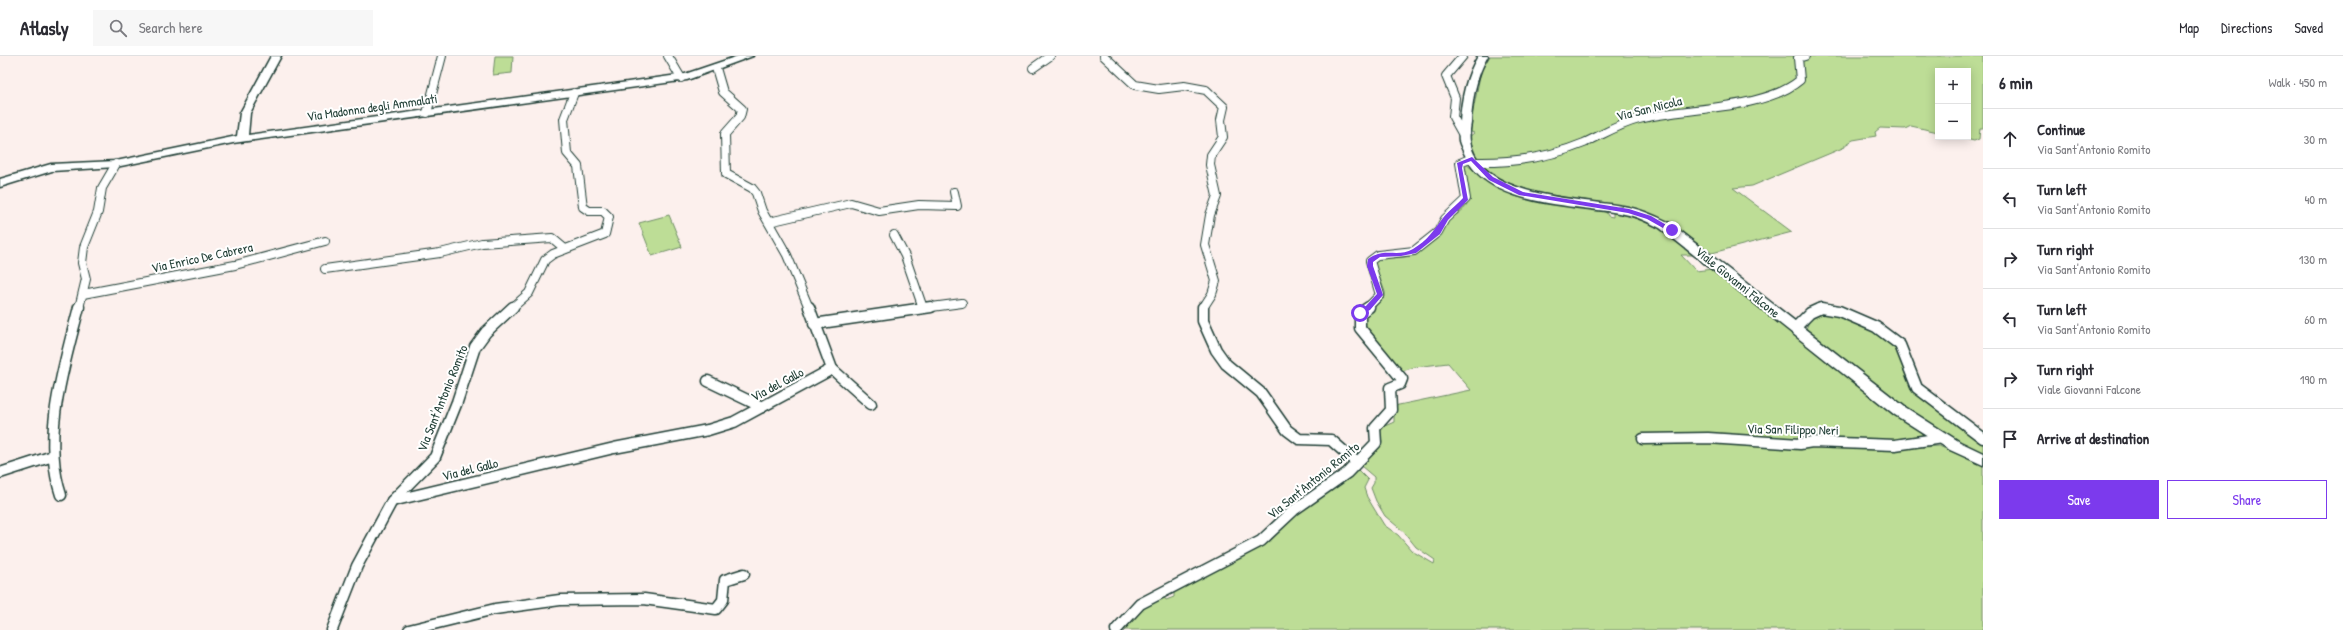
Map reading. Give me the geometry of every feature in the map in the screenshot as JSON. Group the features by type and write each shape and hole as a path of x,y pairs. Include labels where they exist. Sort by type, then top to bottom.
{"street":[{"path":"242,138 245,113 276,56"},
{"path":"427,113 442,56"},
{"path":"668,56 681,78"},
{"name":"Via Madonna degli Ammalati","path":"0,183 51,168 116,164 242,138 681,78 716,68 748,56"},
{"path":"1033,68 1050,56"},
{"path":"1104,56 1135,85 1151,88 1184,86 1206,90 1224,107 1221,120 1223,137 1211,155 1210,165 1213,184 1217,196 1210,215 1205,245 1212,263 1216,281 1212,294 1203,308 1203,321 1216,350 1226,364 1254,385 1287,430 1299,439 1331,440 1356,462"},
{"path":"1463,56 1446,76 1455,98 1451,112 1453,119 1463,135 1473,160"},
{"path":"1463,135 1464,119 1474,71 1483,56"},
{"name":"Via San Nicola","path":"1473,160 1517,163 1546,157 1579,145 1625,123 1730,102 1763,98 1795,87 1800,80 1798,58 1805,56"},
{"path":"716,68 719,84 727,98 738,104 742,109 740,117 725,134 726,174 752,188 787,255 832,369 871,404"},
{"name":"Via Sant'Antonio Romito","path":"332,630 356,566 392,501 435,457 457,402 475,347 486,332 529,293 545,260 565,249 605,234 609,217 603,211 589,211 583,207 578,166 567,153 564,119 574,93"},
{"name":"Via Sant'Antonio Romito","path":"1116,630 1140,604 1261,541 1294,510 1347,473 1376,443 1375,428 1391,410 1390,388 1400,384 1402,379 1360,328 1360,313 1368,308 1380,295 1370,266 1370,261 1378,254 1401,254 1414,251 1438,232 1445,219 1466,199 1460,163 1473,160"},
{"name":"Viale Giovanni Falcone","path":"1473,160 1498,183 1522,194 1614,208 1657,221 1682,238 1900,411 1942,438 1983,459"},
{"path":"60,495 56,488 53,456 53,430 59,394 86,279 81,270 87,235 97,214 102,187 116,164"},
{"path":"769,222 852,203 879,211 919,205 957,206 954,192"},
{"path":"894,235 905,256 923,308"},
{"path":"325,269 440,253 482,243 552,238 565,249"},
{"name":"Via Enrico De Cabrera","path":"83,294 235,265 325,241"},
{"path":"814,324 962,303"},
{"path":"1795,328 1805,316 1816,310 1829,308 1848,315 1890,336 1903,350 1912,379 1917,388 1983,438"},
{"name":"Via del Gallo","path":"392,501 614,448 708,430 734,422 832,369"},
{"path":"708,381 762,408"},
{"name":"Via San Filippo Neri","path":"1643,439 1708,438 1800,444 1812,442 1887,446 1928,443 1942,438"},
{"path":"0,473 53,456"},
{"path":"409,630 495,609 560,600 644,599 716,609 722,605 725,580 744,574"}],"green space":[{"path":"495,56 513,56 512,73 493,75"},
{"path":"1490,56 1798,56 1794,58 1797,79 1792,86 1762,97 1730,101 1624,122 1545,156 1480,161 1475,153 1469,137 1474,133 1469,131 1481,71"},
{"path":"1811,56 1983,56 1983,128 1980,128 1979,139 1974,141 1970,140 1971,140 1971,68 1935,68 1935,131 1911,126 1905,129 1880,128 1875,132 1876,136 1853,140 1845,145 1845,147 1752,186 1733,188 1792,232 1712,253 1650,214 1617,205 1520,190 1496,178 1482,164 1519,164 1551,158 1637,122 1765,100 1799,86 1803,58"},
{"path":"1466,164 1495,188 1518,197 1606,212 1608,216 1613,217 1613,213 1626,216 1648,223 1666,233 1695,255 1681,255 1696,271 1712,269 1791,331 1791,334 1801,339 1917,429 1923,435 1923,438 1902,441 1908,448 1939,446 1983,465 1983,630 1122,630 1143,607 1163,596 1166,600 1174,597 1174,591 1297,512 1357,469 1368,480 1364,488 1367,497 1384,525 1398,535 1412,551 1434,564 1435,560 1416,547 1404,532 1385,516 1376,501 1371,488 1374,483 1374,477 1361,466 1378,429 1394,422 1394,406 1471,390 1448,363 1415,367 1399,372 1363,327 1362,314 1372,310 1385,297 1385,292 1374,263 1378,260 1409,256 1421,251 1431,242 1448,221 1466,206 1469,195 1462,166"},
{"path":"669,215 682,247 652,256 639,223"},
{"path":"1821,313 1841,314 1887,337 1897,347 1907,379 1914,390 1983,442 1983,454 1959,441 1913,412 1806,329 1810,319"}],"route":[{"path":"1360,313 1377,300 1380,295 1380,290 1370,266 1370,261 1378,254 1401,254 1414,251 1438,232 1445,219 1466,199 1459,168 1460,163 1472,158 1477,166 1491,179 1522,194 1544,199 1629,211 1649,217 1672,230"}]}
